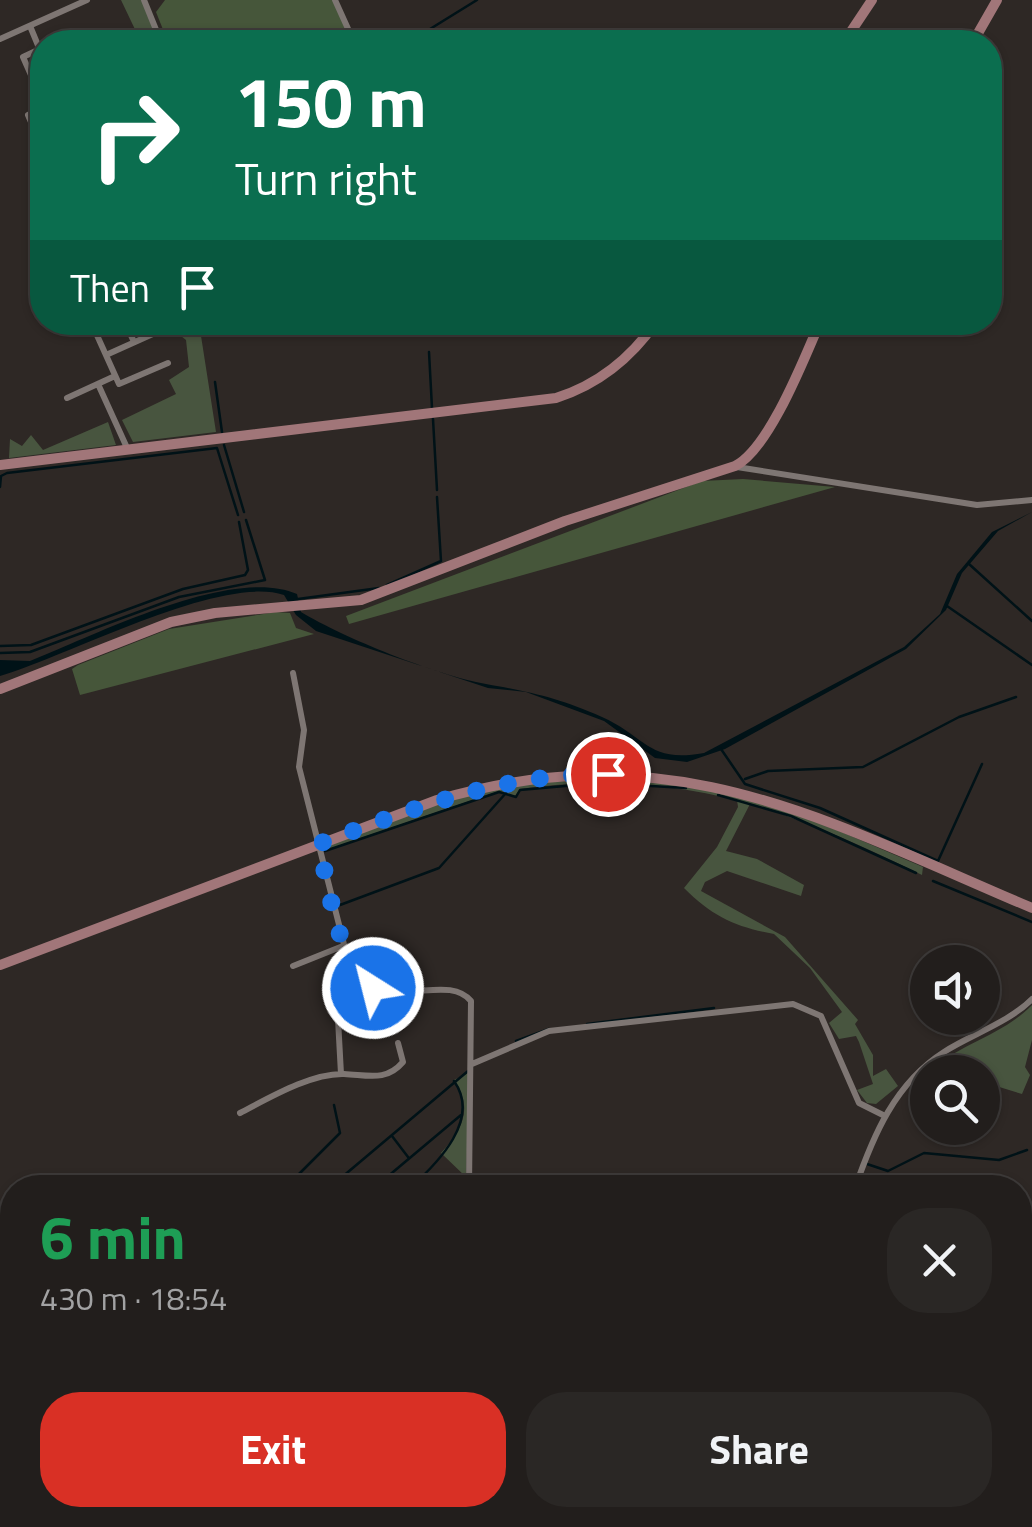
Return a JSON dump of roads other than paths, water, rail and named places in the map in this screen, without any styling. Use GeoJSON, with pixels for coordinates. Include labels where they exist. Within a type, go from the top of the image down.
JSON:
{"type":"FeatureCollection","features":[{"type":"Feature","properties":{"kind":"street"},"geometry":{"type":"LineString","coordinates":[[0,39],[86,0]]}},
{"type":"Feature","properties":{"kind":"street"},"geometry":{"type":"LineString","coordinates":[[155,0],[146,3],[156,30]]}},
{"type":"Feature","properties":{"kind":"street"},"geometry":{"type":"LineString","coordinates":[[335,0],[349,30]]}},
{"type":"Feature","properties":{"kind":"street"},"geometry":{"type":"LineString","coordinates":[[852,30],[872,0]]}},
{"type":"Feature","properties":{"kind":"street"},"geometry":{"type":"LineString","coordinates":[[980,30],[997,0]]}},
{"type":"Feature","properties":{"kind":"street"},"geometry":{"type":"LineString","coordinates":[[30,26],[32,30]]}},
{"type":"Feature","properties":{"kind":"street"},"geometry":{"type":"LineString","coordinates":[[97,335],[119,384],[168,363]]}},
{"type":"Feature","properties":{"kind":"street"},"geometry":{"type":"LineString","coordinates":[[131,335],[134,342]]}},
{"type":"Feature","properties":{"kind":"street"},"geometry":{"type":"LineString","coordinates":[[106,355],[149,335]]}},
{"type":"Feature","properties":{"kind":"street"},"geometry":{"type":"LineString","coordinates":[[0,465],[556,398],[601,378],[646,335]]}},
{"type":"Feature","properties":{"kind":"street"},"geometry":{"type":"LineString","coordinates":[[0,689],[171,622],[215,612],[339,605],[386,593],[565,520],[735,466],[750,456],[792,384],[814,335]]}},
{"type":"Feature","properties":{"kind":"street"},"geometry":{"type":"LineString","coordinates":[[68,398],[116,376]]}},
{"type":"Feature","properties":{"kind":"street"},"geometry":{"type":"LineString","coordinates":[[98,384],[128,450]]}},
{"type":"Feature","properties":{"kind":"street"},"geometry":{"type":"LineString","coordinates":[[735,466],[977,506],[1032,500]]}},
{"type":"Feature","properties":{"kind":"street"},"geometry":{"type":"LineString","coordinates":[[294,673],[304,730],[299,767],[347,957],[363,980],[383,991],[466,995],[473,1010],[469,1175]]}},
{"type":"Feature","properties":{"kind":"street"},"geometry":{"type":"LineString","coordinates":[[0,964],[436,800],[502,782],[563,774],[652,776],[768,798],[1032,908]]}},
{"type":"Feature","properties":{"kind":"street"},"geometry":{"type":"LineString","coordinates":[[293,966],[343,946]]}},
{"type":"Feature","properties":{"kind":"street"},"geometry":{"type":"LineString","coordinates":[[341,1074],[338,1019],[347,957]]}},
{"type":"Feature","properties":{"kind":"street"},"geometry":{"type":"LineString","coordinates":[[860,1175],[883,1115],[940,1054],[1011,1016],[1032,1000]]}},
{"type":"Feature","properties":{"kind":"street"},"geometry":{"type":"LineString","coordinates":[[472,1064],[549,1031],[793,1004],[821,1016],[836,1043],[852,1092],[859,1103],[883,1115]]}},
{"type":"Feature","properties":{"kind":"street"},"geometry":{"type":"LineString","coordinates":[[240,1114],[288,1090],[341,1074],[380,1077],[394,1071],[404,1062],[398,1043]]}},
{"type":"Feature","properties":{"kind":"waterway"},"geometry":{"type":"LineString","coordinates":[[428,30],[477,0]]}},
{"type":"Feature","properties":{"kind":"waterway"},"geometry":{"type":"LineString","coordinates":[[429,352],[432,408]]}},
{"type":"Feature","properties":{"kind":"waterway"},"geometry":{"type":"LineString","coordinates":[[215,382],[222,432]]}},
{"type":"Feature","properties":{"kind":"waterway"},"geometry":{"type":"LineString","coordinates":[[433,419],[437,490]]}},
{"type":"Feature","properties":{"kind":"waterway"},"geometry":{"type":"LineString","coordinates":[[224,445],[244,512]]}},
{"type":"Feature","properties":{"kind":"waterway"},"geometry":{"type":"LineString","coordinates":[[0,487],[1,476],[7,473],[217,448],[238,515]]}},
{"type":"Feature","properties":{"kind":"waterway"},"geometry":{"type":"LineString","coordinates":[[387,585],[441,561],[437,497]]}},
{"type":"Feature","properties":{"kind":"waterway"},"geometry":{"type":"LineString","coordinates":[[0,653],[30,652],[179,597],[265,580],[246,520]]}},
{"type":"Feature","properties":{"kind":"waterway"},"geometry":{"type":"LineString","coordinates":[[0,646],[31,645],[183,589],[245,575],[248,570],[239,522]]}},
{"type":"Feature","properties":{"kind":"waterway"},"geometry":{"type":"LineString","coordinates":[[969,564],[1032,621]]}},
{"type":"Feature","properties":{"kind":"waterway"},"geometry":{"type":"LineString","coordinates":[[298,599],[379,588]]}},
{"type":"Feature","properties":{"kind":"waterway"},"geometry":{"type":"LineString","coordinates":[[947,606],[1032,665]]}},
{"type":"Feature","properties":{"kind":"waterway"},"geometry":{"type":"LineString","coordinates":[[745,779],[768,771],[863,767],[959,717],[1016,697]]}},
{"type":"Feature","properties":{"kind":"waterway"},"geometry":{"type":"LineString","coordinates":[[721,749],[745,784],[820,808],[938,861],[982,764]]}},
{"type":"Feature","properties":{"kind":"waterway"},"geometry":{"type":"LineString","coordinates":[[325,851],[499,792],[516,797],[520,790],[599,783],[686,788]]}},
{"type":"Feature","properties":{"kind":"waterway"},"geometry":{"type":"LineString","coordinates":[[340,905],[439,868],[506,793]]}},
{"type":"Feature","properties":{"kind":"waterway"},"geometry":{"type":"LineString","coordinates":[[718,795],[791,816],[916,873]]}},
{"type":"Feature","properties":{"kind":"waterway"},"geometry":{"type":"LineString","coordinates":[[933,881],[1032,922]]}},
{"type":"Feature","properties":{"kind":"waterway"},"geometry":{"type":"LineString","coordinates":[[587,1024],[714,1008]]}},
{"type":"Feature","properties":{"kind":"waterway"},"geometry":{"type":"LineString","coordinates":[[516,1041],[549,1029]]}},
{"type":"Feature","properties":{"kind":"waterway"},"geometry":{"type":"LineString","coordinates":[[344,1175],[468,1071]]}},
{"type":"Feature","properties":{"kind":"waterway"},"geometry":{"type":"LineString","coordinates":[[424,1175],[444,1153],[460,1125],[461,1095],[454,1081]]}},
{"type":"Feature","properties":{"kind":"waterway"},"geometry":{"type":"LineString","coordinates":[[298,1175],[340,1133],[334,1105]]}},
{"type":"Feature","properties":{"kind":"waterway"},"geometry":{"type":"LineString","coordinates":[[389,1175],[461,1115]]}},
{"type":"Feature","properties":{"kind":"waterway"},"geometry":{"type":"LineString","coordinates":[[392,1136],[408,1157]]}},
{"type":"Feature","properties":{"kind":"waterway"},"geometry":{"type":"LineString","coordinates":[[867,1164],[888,1171],[924,1153],[999,1160],[1027,1150]]}}]}
